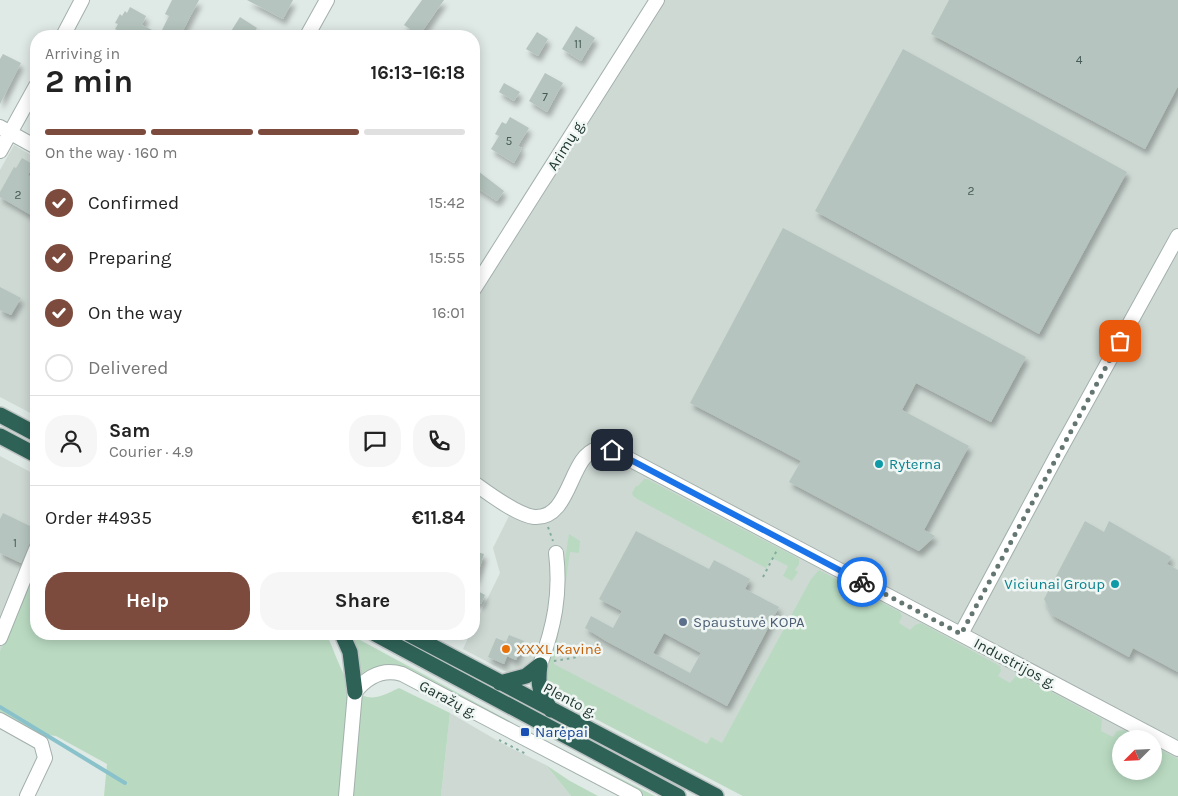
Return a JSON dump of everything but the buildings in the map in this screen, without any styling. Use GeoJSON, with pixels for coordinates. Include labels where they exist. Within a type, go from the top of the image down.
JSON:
{"type":"FeatureCollection","features":[{"type":"Feature","properties":{"kind":"highway"},"geometry":{"type":"LineString","coordinates":[[0,415],[30,431]]}},
{"type":"Feature","properties":{"kind":"highway"},"geometry":{"type":"LineString","coordinates":[[0,436],[30,452]]}},
{"type":"Feature","properties":{"kind":"highway"},"geometry":{"type":"LineString","coordinates":[[345,640],[350,652],[355,692]]}},
{"type":"Feature","properties":{"kind":"highway"},"geometry":{"type":"LineString","coordinates":[[386,640],[678,796]]}},
{"type":"Feature","properties":{"kind":"highway","name":"Plento g."},"geometry":{"type":"LineString","coordinates":[[420,640],[716,796]]}},
{"type":"Feature","properties":{"kind":"highway"},"geometry":{"type":"LineString","coordinates":[[500,683],[526,676],[540,665]]}},
{"type":"Feature","properties":{"kind":"highway"},"geometry":{"type":"LineString","coordinates":[[540,665],[538,682],[542,695],[551,710]]}},
{"type":"Feature","properties":{"kind":"street"},"geometry":{"type":"LineString","coordinates":[[66,30],[82,0]]}},
{"type":"Feature","properties":{"kind":"street"},"geometry":{"type":"LineString","coordinates":[[310,30],[326,0]]}},
{"type":"Feature","properties":{"kind":"street","name":"Arimų g."},"geometry":{"type":"LineString","coordinates":[[480,280],[657,0]]}},
{"type":"Feature","properties":{"kind":"street"},"geometry":{"type":"LineString","coordinates":[[0,151],[6,130],[30,95]]}},
{"type":"Feature","properties":{"kind":"street"},"geometry":{"type":"LineString","coordinates":[[6,130],[30,144]]}},
{"type":"Feature","properties":{"kind":"street"},"geometry":{"type":"LineString","coordinates":[[961,634],[1178,236]]}},
{"type":"Feature","properties":{"kind":"street","name":"Industrijos g."},"geometry":{"type":"LineString","coordinates":[[539,516],[554,510],[588,455],[598,449],[612,450],[1178,749]]}},
{"type":"Feature","properties":{"kind":"street"},"geometry":{"type":"LineString","coordinates":[[480,487],[504,503],[539,516]]}},
{"type":"Feature","properties":{"kind":"street"},"geometry":{"type":"LineString","coordinates":[[540,665],[548,643],[558,598],[559,576],[556,553]]}},
{"type":"Feature","properties":{"kind":"street"},"geometry":{"type":"LineString","coordinates":[[0,638],[30,564]]}},
{"type":"Feature","properties":{"kind":"street","name":"Garažų g."},"geometry":{"type":"LineString","coordinates":[[355,692],[363,682],[376,675],[388,672],[402,674],[635,796]]}},
{"type":"Feature","properties":{"kind":"street"},"geometry":{"type":"LineString","coordinates":[[346,796],[355,692]]}},
{"type":"Feature","properties":{"kind":"street"},"geometry":{"type":"LineString","coordinates":[[0,720],[40,743],[45,758],[27,796]]}},
{"type":"Feature","properties":{"kind":"path"},"geometry":{"type":"LineString","coordinates":[[539,516],[556,553]]}},
{"type":"Feature","properties":{"kind":"path"},"geometry":{"type":"LineString","coordinates":[[763,577],[782,540]]}},
{"type":"Feature","properties":{"kind":"path"},"geometry":{"type":"LineString","coordinates":[[540,665],[578,657]]}},
{"type":"Feature","properties":{"kind":"shaded area"},"geometry":{"type":"Polygon","coordinates":[[[662,0],[1178,0],[1178,796],[743,796],[463,649],[467,640],[480,640],[480,614],[500,573],[493,548],[516,502],[480,478],[480,291],[662,0]]]}},
{"type":"Feature","properties":{"kind":"shaded area"},"geometry":{"type":"Polygon","coordinates":[[[14,145],[30,154],[30,413],[0,397],[0,170],[14,145]]]}},
{"type":"Feature","properties":{"kind":"shaded area"},"geometry":{"type":"Polygon","coordinates":[[[0,456],[30,472],[30,573],[0,651],[0,456]]]}},
{"type":"Feature","properties":{"kind":"shaded area"},"geometry":{"type":"Polygon","coordinates":[[[450,713],[505,745],[546,765],[571,796],[441,796],[450,713]]]}},
{"type":"Feature","properties":{"kind":"green space"},"geometry":{"type":"Polygon","coordinates":[[[644,479],[799,559],[799,564],[795,570],[798,572],[792,581],[783,576],[788,566],[772,558],[766,568],[637,499],[632,493],[636,486],[644,479]]]}},
{"type":"Feature","properties":{"kind":"green space"},"geometry":{"type":"Polygon","coordinates":[[[569,534],[580,541],[579,553],[570,552],[554,664],[707,744],[711,737],[722,743],[811,579],[819,570],[900,612],[902,616],[899,623],[910,630],[915,625],[921,623],[1000,666],[1001,671],[998,676],[1010,683],[1015,677],[1020,675],[1102,719],[1101,731],[1112,736],[1112,780],[1162,780],[1162,750],[1178,759],[1178,796],[743,796],[550,695],[546,681],[569,534]]]}},
{"type":"Feature","properties":{"kind":"green space"},"geometry":{"type":"Polygon","coordinates":[[[30,573],[30,640],[329,640],[346,678],[359,693],[367,697],[376,697],[399,688],[450,713],[441,796],[104,796],[107,764],[56,736],[36,733],[0,712],[0,651],[30,573]]]}},
{"type":"Feature","properties":{"kind":"green space"},"geometry":{"type":"Polygon","coordinates":[[[351,640],[360,640],[513,723],[512,726],[399,666],[378,666],[360,675],[351,640]]]}},
{"type":"Feature","properties":{"kind":"green space"},"geometry":{"type":"Polygon","coordinates":[[[536,736],[655,796],[644,796],[534,739],[536,736]]]}},
{"type":"Feature","properties":{"kind":"green space"},"geometry":{"type":"Polygon","coordinates":[[[546,765],[570,781],[598,796],[571,796],[546,765]]]}},
{"type":"Feature","properties":{"kind":"waterway"},"geometry":{"type":"LineString","coordinates":[[0,707],[125,783]]}},
{"type":"Feature","properties":{"kind":"way so far"},"geometry":{"type":"LineString","coordinates":[[862,582],[961,634],[1120,341]]}},
{"type":"Feature","properties":{"kind":"place","name":"Ryterna"},"geometry":{"type":"Point","coordinates":[879,464]}},
{"type":"Feature","properties":{"kind":"place","name":"Viciunai Group"},"geometry":{"type":"Point","coordinates":[1115,584]}},
{"type":"Feature","properties":{"kind":"place","name":"Spaustuvė KOPA"},"geometry":{"type":"Point","coordinates":[683,622]}},
{"type":"Feature","properties":{"kind":"place","name":"XXXL Kavinė"},"geometry":{"type":"Point","coordinates":[506,649]}},
{"type":"Feature","properties":{"kind":"place","name":"Narėpai"},"geometry":{"type":"Point","coordinates":[525,732]}},
{"type":"Feature","properties":{"kind":"route"},"geometry":{"type":"LineString","coordinates":[[612,450],[862,582]]}}]}
